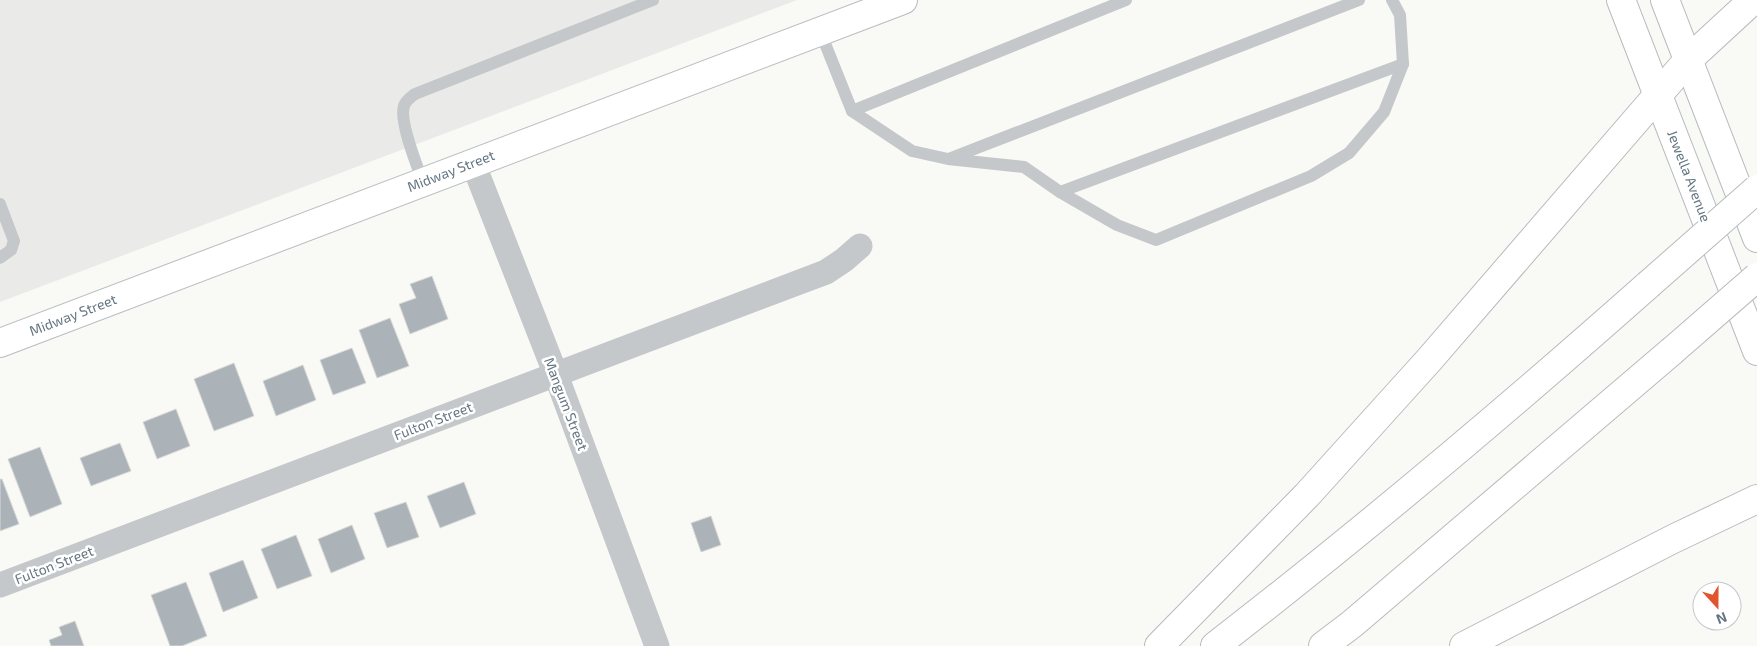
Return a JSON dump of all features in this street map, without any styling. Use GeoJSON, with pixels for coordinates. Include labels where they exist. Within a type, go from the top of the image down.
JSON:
{"type":"FeatureCollection","features":[{"type":"Feature","properties":{"kind":"main road","name":"Midway Street"},"geometry":{"type":"LineString","coordinates":[[0,343],[903,0]]}},
{"type":"Feature","properties":{"kind":"main road","name":"Jewella Avenue"},"geometry":{"type":"LineString","coordinates":[[1621,0],[1757,351]]}},
{"type":"Feature","properties":{"kind":"main road"},"geometry":{"type":"LineString","coordinates":[[1666,0],[1757,238]]}},
{"type":"Feature","properties":{"kind":"main road"},"geometry":{"type":"LineString","coordinates":[[1159,646],[1333,467],[1429,360],[1689,59],[1753,0]]}},
{"type":"Feature","properties":{"kind":"main road"},"geometry":{"type":"LineString","coordinates":[[1215,646],[1314,569],[1543,378],[1757,189]]}},
{"type":"Feature","properties":{"kind":"main road"},"geometry":{"type":"LineString","coordinates":[[1323,646],[1672,351],[1757,276]]}},
{"type":"Feature","properties":{"kind":"main road"},"geometry":{"type":"LineString","coordinates":[[1464,646],[1673,539],[1757,499]]}},
{"type":"Feature","properties":{"kind":"street","name":"Mangum Street"},"geometry":{"type":"LineString","coordinates":[[473,163],[556,375],[657,646]]}},
{"type":"Feature","properties":{"kind":"street","name":"Fulton Street"},"geometry":{"type":"LineString","coordinates":[[0,585],[826,272],[860,246]]}},
{"type":"Feature","properties":{"kind":"lane"},"geometry":{"type":"LineString","coordinates":[[423,182],[407,135],[403,114],[404,106],[408,99],[415,94],[653,0]]}},
{"type":"Feature","properties":{"kind":"lane"},"geometry":{"type":"LineString","coordinates":[[852,111],[1126,0]]}},
{"type":"Feature","properties":{"kind":"lane"},"geometry":{"type":"LineString","coordinates":[[948,159],[1359,0]]}},
{"type":"Feature","properties":{"kind":"lane"},"geometry":{"type":"LineString","coordinates":[[820,31],[852,111],[912,151],[948,159],[1024,167],[1060,192],[1117,225],[1156,240],[1311,176],[1349,153],[1384,112],[1403,64],[1400,15],[1392,0]]}},
{"type":"Feature","properties":{"kind":"lane"},"geometry":{"type":"LineString","coordinates":[[1060,192],[1403,64]]}},
{"type":"Feature","properties":{"kind":"lane"},"geometry":{"type":"LineString","coordinates":[[0,204],[14,241],[11,250],[0,258]]}},
{"type":"Feature","properties":{"kind":"shaded area"},"geometry":{"type":"Polygon","coordinates":[[[0,0],[797,0],[0,302],[0,0]]]}},
{"type":"Feature","properties":{"kind":"building"},"geometry":{"type":"Polygon","coordinates":[[[432,276],[448,319],[410,334],[399,304],[416,298],[410,284],[432,276]]]}},
{"type":"Feature","properties":{"kind":"building"},"geometry":{"type":"Polygon","coordinates":[[[390,318],[409,366],[377,378],[359,330],[390,318]]]}},
{"type":"Feature","properties":{"kind":"building"},"geometry":{"type":"Polygon","coordinates":[[[352,348],[366,383],[333,395],[320,360],[352,348]]]}},
{"type":"Feature","properties":{"kind":"building"},"geometry":{"type":"Polygon","coordinates":[[[234,363],[254,416],[214,431],[194,379],[234,363]]]}},
{"type":"Feature","properties":{"kind":"building"},"geometry":{"type":"Polygon","coordinates":[[[303,365],[316,400],[276,416],[263,381],[303,365]]]}},
{"type":"Feature","properties":{"kind":"building"},"geometry":{"type":"Polygon","coordinates":[[[176,409],[190,446],[157,459],[143,422],[176,409]]]}},
{"type":"Feature","properties":{"kind":"building"},"geometry":{"type":"Polygon","coordinates":[[[120,443],[131,471],[91,486],[80,458],[120,443]]]}},
{"type":"Feature","properties":{"kind":"building"},"geometry":{"type":"Polygon","coordinates":[[[40,447],[62,504],[30,517],[8,459],[40,447]]]}},
{"type":"Feature","properties":{"kind":"building"},"geometry":{"type":"Polygon","coordinates":[[[0,479],[2,479],[19,524],[0,531],[0,479]]]}},
{"type":"Feature","properties":{"kind":"building"},"geometry":{"type":"Polygon","coordinates":[[[464,482],[476,514],[440,528],[427,496],[464,482]]]}},
{"type":"Feature","properties":{"kind":"building"},"geometry":{"type":"Polygon","coordinates":[[[406,502],[419,537],[387,548],[374,513],[406,502]]]}},
{"type":"Feature","properties":{"kind":"building"},"geometry":{"type":"Polygon","coordinates":[[[711,516],[721,545],[701,552],[691,523],[711,516]]]}},
{"type":"Feature","properties":{"kind":"building"},"geometry":{"type":"Polygon","coordinates":[[[352,525],[365,559],[331,573],[318,539],[352,525]]]}},
{"type":"Feature","properties":{"kind":"building"},"geometry":{"type":"Polygon","coordinates":[[[296,535],[312,576],[277,589],[261,549],[296,535]]]}},
{"type":"Feature","properties":{"kind":"building"},"geometry":{"type":"Polygon","coordinates":[[[243,560],[258,598],[223,612],[209,573],[243,560]]]}},
{"type":"Feature","properties":{"kind":"building"},"geometry":{"type":"Polygon","coordinates":[[[186,582],[207,636],[182,646],[170,646],[151,595],[186,582]]]}},
{"type":"Feature","properties":{"kind":"building"},"geometry":{"type":"Polygon","coordinates":[[[75,621],[84,646],[51,646],[49,640],[62,635],[59,627],[75,621]]]}}]}
